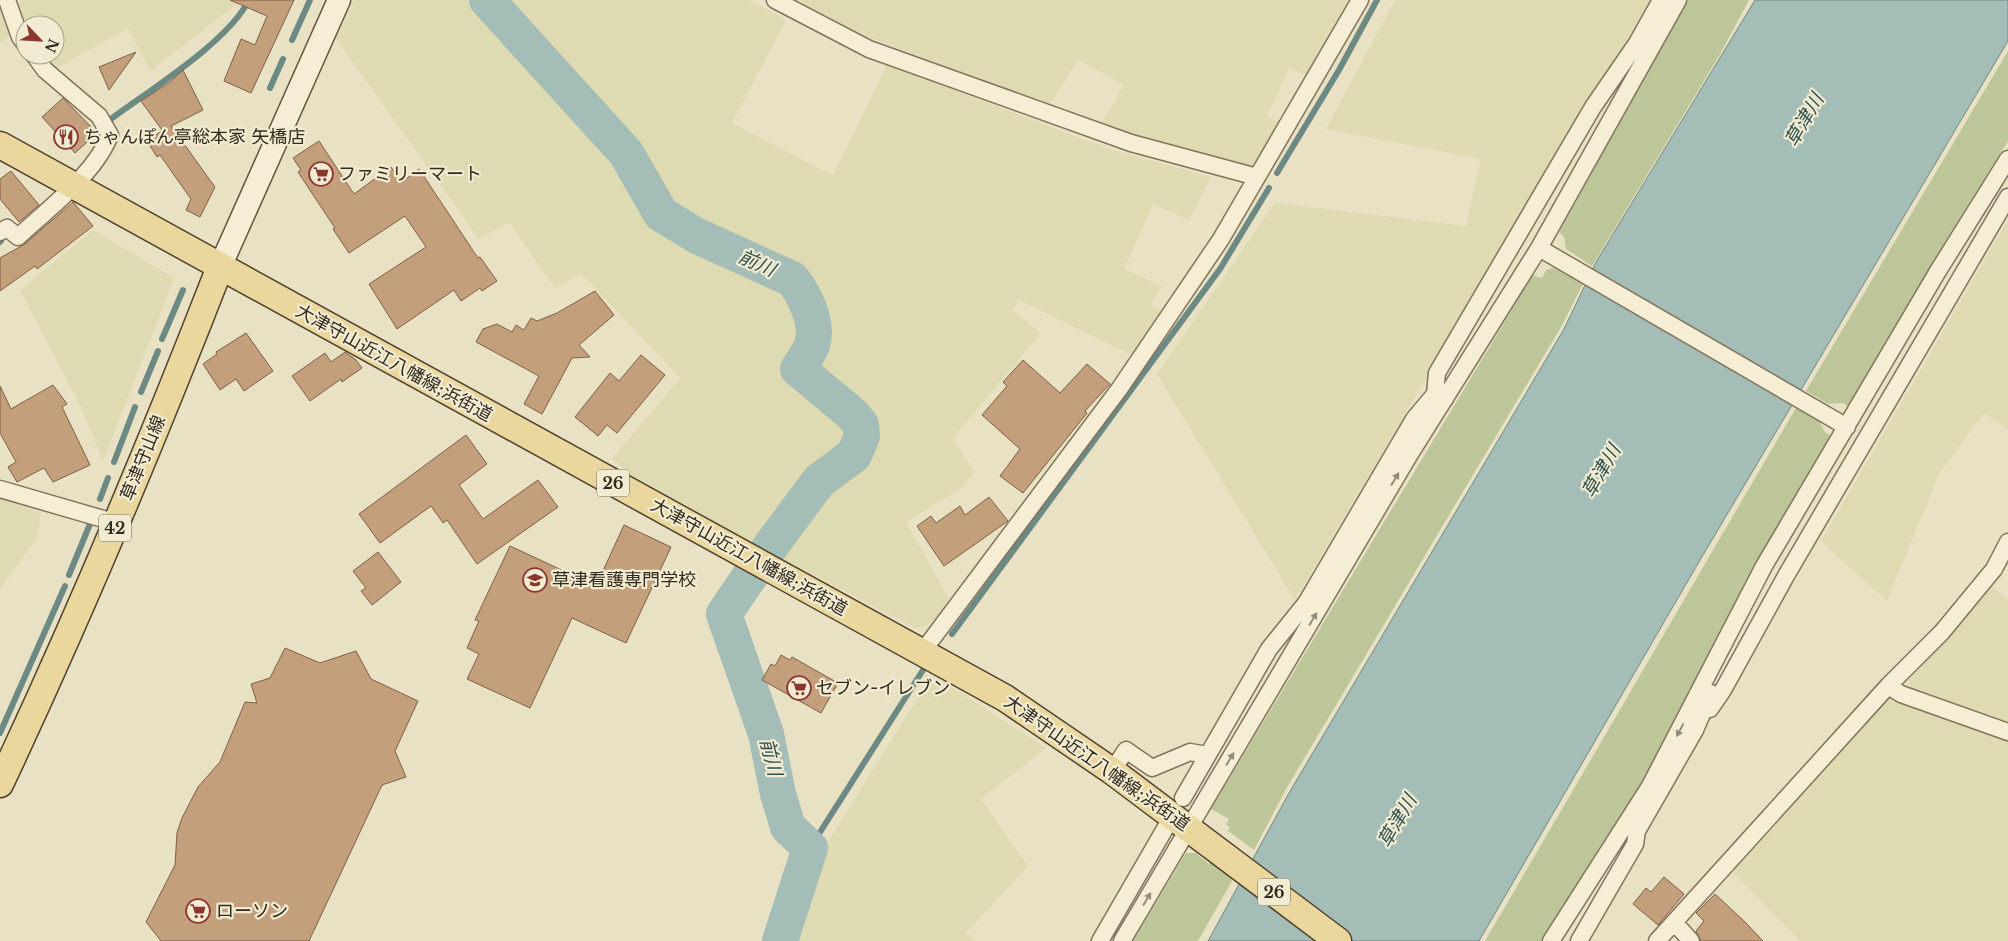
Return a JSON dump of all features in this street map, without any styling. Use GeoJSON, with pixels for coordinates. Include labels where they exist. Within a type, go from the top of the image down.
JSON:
{"type":"FeatureCollection","features":[{"type":"Feature","properties":{"kind":"main road","name":"大津守山近江八幡線;浜街道"},"geometry":{"type":"LineString","coordinates":[[0,146],[923,651],[1005,698],[1112,771],[1178,827],[1211,844],[1338,941]]}},
{"type":"Feature","properties":{"kind":"main road","name":"草津守山線"},"geometry":{"type":"LineString","coordinates":[[0,784],[49,680],[117,523],[220,267]]}},
{"type":"Feature","properties":{"kind":"street"},"geometry":{"type":"LineString","coordinates":[[8,0],[15,22]]}},
{"type":"Feature","properties":{"kind":"street"},"geometry":{"type":"LineString","coordinates":[[220,267],[339,0]]}},
{"type":"Feature","properties":{"kind":"street"},"geometry":{"type":"LineString","coordinates":[[775,0],[869,49],[1131,143],[1257,177]]}},
{"type":"Feature","properties":{"kind":"street"},"geometry":{"type":"LineString","coordinates":[[923,651],[1120,388],[1221,239],[1360,0]]}},
{"type":"Feature","properties":{"kind":"street"},"geometry":{"type":"LineString","coordinates":[[1440,397],[1437,373],[1594,107],[1636,43],[1661,0]]}},
{"type":"Feature","properties":{"kind":"street"},"geometry":{"type":"LineString","coordinates":[[1100,941],[1178,827],[1440,397],[1539,248],[1678,0]]}},
{"type":"Feature","properties":{"kind":"street"},"geometry":{"type":"LineString","coordinates":[[0,232],[7,228],[18,237],[72,186],[105,148],[110,135],[99,116],[44,70],[41,65]]}},
{"type":"Feature","properties":{"kind":"street"},"geometry":{"type":"LineString","coordinates":[[1551,941],[1635,826],[1650,786],[1691,711],[1764,566],[1938,271],[2008,159]]}},
{"type":"Feature","properties":{"kind":"street"},"geometry":{"type":"LineString","coordinates":[[1695,730],[1713,688],[1777,564],[1913,329],[2008,175]]}},
{"type":"Feature","properties":{"kind":"street"},"geometry":{"type":"LineString","coordinates":[[1563,941],[1695,730],[1724,690],[1786,574],[2008,197]]}},
{"type":"Feature","properties":{"kind":"street"},"geometry":{"type":"LineString","coordinates":[[1539,248],[1847,427]]}},
{"type":"Feature","properties":{"kind":"street"},"geometry":{"type":"LineString","coordinates":[[1183,798],[1269,649],[1306,603],[1414,418],[1440,397]]}},
{"type":"Feature","properties":{"kind":"street"},"geometry":{"type":"LineString","coordinates":[[0,489],[117,523]]}},
{"type":"Feature","properties":{"kind":"street"},"geometry":{"type":"LineString","coordinates":[[1657,941],[1888,686],[1942,632],[1994,569],[2008,542]]}},
{"type":"Feature","properties":{"kind":"street"},"geometry":{"type":"LineString","coordinates":[[1888,686],[1901,694],[2008,732]]}},
{"type":"Feature","properties":{"kind":"street"},"geometry":{"type":"LineString","coordinates":[[1112,771],[1126,750],[1152,768],[1190,752],[1207,755]]}},
{"type":"Feature","properties":{"kind":"street"},"geometry":{"type":"LineString","coordinates":[[1579,941],[1636,844],[1635,826]]}},
{"type":"Feature","properties":{"kind":"street"},"geometry":{"type":"LineString","coordinates":[[1122,941],[1178,827]]}},
{"type":"Feature","properties":{"kind":"street"},"geometry":{"type":"LineString","coordinates":[[1674,922],[1691,941]]}},
{"type":"Feature","properties":{"kind":"shaded area"},"geometry":{"type":"Polygon","coordinates":[[[0,0],[11,34],[0,43],[0,0]]]}},
{"type":"Feature","properties":{"kind":"shaded area"},"geometry":{"type":"Polygon","coordinates":[[[22,0],[239,0],[237,4],[150,71],[128,28],[65,64],[65,15],[18,15],[15,6],[22,0]]]}},
{"type":"Feature","properties":{"kind":"shaded area"},"geometry":{"type":"Polygon","coordinates":[[[354,0],[480,0],[499,19],[512,0],[749,0],[786,20],[732,123],[833,176],[887,65],[1109,149],[1211,177],[1189,220],[1153,204],[1124,269],[1162,286],[1151,304],[1162,311],[1132,355],[1019,300],[1012,310],[1041,333],[953,438],[974,471],[963,487],[906,522],[949,599],[935,619],[925,626],[915,628],[647,488],[612,459],[680,378],[581,273],[555,288],[509,222],[479,239],[336,39],[354,0]]]}},
{"type":"Feature","properties":{"kind":"shaded area"},"geometry":{"type":"Polygon","coordinates":[[[796,0],[1352,0],[1310,76],[1289,68],[1267,117],[1282,123],[1261,161],[1252,166],[1179,148],[1101,124],[1124,85],[1078,59],[1050,105],[866,36],[796,0]]]}},
{"type":"Feature","properties":{"kind":"shaded area"},"geometry":{"type":"Polygon","coordinates":[[[1395,0],[1650,0],[1295,600],[1157,374],[1275,203],[1466,226],[1481,159],[1326,129],[1395,0]]]}},
{"type":"Feature","properties":{"kind":"shaded area"},"geometry":{"type":"Polygon","coordinates":[[[47,65],[63,65],[52,71],[47,65]]]}},
{"type":"Feature","properties":{"kind":"shaded area"},"geometry":{"type":"Polygon","coordinates":[[[2008,220],[2008,429],[1984,413],[1939,474],[1887,601],[1821,541],[2008,220]]]}},
{"type":"Feature","properties":{"kind":"shaded area"},"geometry":{"type":"Polygon","coordinates":[[[93,230],[174,278],[103,461],[81,407],[20,290],[93,230]]]}},
{"type":"Feature","properties":{"kind":"shaded area"},"geometry":{"type":"Polygon","coordinates":[[[0,499],[41,512],[37,538],[0,589],[0,499]]]}},
{"type":"Feature","properties":{"kind":"shaded area"},"geometry":{"type":"Polygon","coordinates":[[[1992,587],[2008,599],[2008,725],[1910,689],[1909,680],[1992,587]]]}},
{"type":"Feature","properties":{"kind":"shaded area"},"geometry":{"type":"Polygon","coordinates":[[[936,677],[1046,748],[981,799],[1028,866],[965,934],[976,941],[786,941],[817,859],[923,690],[936,677]]]}},
{"type":"Feature","properties":{"kind":"shaded area"},"geometry":{"type":"Polygon","coordinates":[[[1893,699],[2008,740],[2008,941],[1800,941],[1734,873],[1734,863],[1881,701],[1893,699]]]}},
{"type":"Feature","properties":{"kind":"green space"},"geometry":{"type":"Polygon","coordinates":[[[1688,0],[1749,0],[1719,56],[1592,266],[1566,249],[1564,237],[1559,232],[1688,0]]]}},
{"type":"Feature","properties":{"kind":"green space"},"geometry":{"type":"Polygon","coordinates":[[[2008,51],[2008,141],[1943,245],[1849,407],[1843,403],[1828,404],[1806,391],[2008,51]]]}},
{"type":"Feature","properties":{"kind":"green space"},"geometry":{"type":"Polygon","coordinates":[[[1554,268],[1583,284],[1561,327],[1286,789],[1254,850],[1228,831],[1230,827],[1226,825],[1229,819],[1211,809],[1533,275],[1542,278],[1546,270],[1554,268]]]}},
{"type":"Feature","properties":{"kind":"green space"},"geometry":{"type":"Polygon","coordinates":[[[1796,408],[1819,421],[1825,432],[1832,437],[1659,754],[1543,941],[1485,941],[1796,408]]]}},
{"type":"Feature","properties":{"kind":"green space"},"geometry":{"type":"Polygon","coordinates":[[[1186,853],[1196,853],[1209,864],[1210,861],[1233,879],[1198,941],[1133,941],[1186,853]]]}},
{"type":"Feature","properties":{"kind":"water","name":"草津川"},"geometry":{"type":"Polygon","coordinates":[[[1755,0],[2008,0],[2008,41],[1700,560],[1479,941],[1208,941],[1289,793],[1564,329],[1596,262],[1755,0]]]}},
{"type":"Feature","properties":{"kind":"building"},"geometry":{"type":"Polygon","coordinates":[[[230,0],[294,0],[251,93],[224,81],[241,39],[255,45],[267,16],[230,0]]]}},
{"type":"Feature","properties":{"kind":"building"},"geometry":{"type":"Polygon","coordinates":[[[136,52],[109,90],[99,67],[136,52]]]}},
{"type":"Feature","properties":{"kind":"building"},"geometry":{"type":"Polygon","coordinates":[[[183,70],[203,110],[171,126],[215,187],[200,217],[186,210],[191,199],[160,155],[157,157],[147,141],[166,128],[162,130],[141,101],[170,82],[183,70]]]}},
{"type":"Feature","properties":{"kind":"building"},"geometry":{"type":"Polygon","coordinates":[[[63,98],[97,133],[75,153],[42,117],[63,98]]]}},
{"type":"Feature","properties":{"kind":"building"},"geometry":{"type":"Polygon","coordinates":[[[319,141],[354,194],[391,167],[402,182],[419,169],[478,258],[480,257],[497,281],[482,291],[480,288],[461,301],[454,290],[397,329],[369,284],[426,247],[405,216],[349,253],[298,172],[301,170],[293,158],[319,141]]]}},
{"type":"Feature","properties":{"kind":"building"},"geometry":{"type":"Polygon","coordinates":[[[11,171],[39,205],[19,222],[0,199],[0,179],[11,171]]]}},
{"type":"Feature","properties":{"kind":"building"},"geometry":{"type":"Polygon","coordinates":[[[73,202],[93,226],[37,269],[35,266],[0,291],[0,258],[25,244],[73,202]]]}},
{"type":"Feature","properties":{"kind":"building"},"geometry":{"type":"Polygon","coordinates":[[[595,291],[614,315],[579,345],[590,357],[572,358],[542,414],[524,404],[539,376],[476,342],[483,329],[497,324],[512,332],[516,325],[524,330],[531,318],[537,321],[557,313],[595,291]]]}},
{"type":"Feature","properties":{"kind":"building"},"geometry":{"type":"Polygon","coordinates":[[[246,333],[273,371],[244,391],[236,379],[220,390],[203,364],[217,354],[216,352],[246,333]]]}},
{"type":"Feature","properties":{"kind":"building"},"geometry":{"type":"Polygon","coordinates":[[[345,352],[356,360],[362,368],[342,382],[341,379],[310,401],[292,376],[325,353],[331,362],[345,352]]]}},
{"type":"Feature","properties":{"kind":"building"},"geometry":{"type":"Polygon","coordinates":[[[641,355],[665,375],[617,433],[607,425],[598,436],[575,417],[610,373],[619,381],[641,355]]]}},
{"type":"Feature","properties":{"kind":"building"},"geometry":{"type":"Polygon","coordinates":[[[1023,360],[1060,393],[1087,364],[1110,384],[1085,411],[1087,413],[1023,493],[1000,476],[1020,449],[982,415],[1007,386],[1003,382],[1023,360]]]}},
{"type":"Feature","properties":{"kind":"building"},"geometry":{"type":"Polygon","coordinates":[[[53,385],[67,404],[62,407],[90,465],[53,482],[44,468],[17,482],[8,467],[16,462],[0,433],[0,386],[11,409],[53,385]]]}},
{"type":"Feature","properties":{"kind":"building"},"geometry":{"type":"Polygon","coordinates":[[[466,435],[487,464],[459,485],[483,519],[538,480],[558,507],[477,564],[447,520],[443,523],[431,506],[380,543],[359,514],[466,435]]]}},
{"type":"Feature","properties":{"kind":"building"},"geometry":{"type":"Polygon","coordinates":[[[989,497],[1008,521],[944,566],[917,526],[931,516],[936,523],[960,506],[965,515],[989,497]]]}},
{"type":"Feature","properties":{"kind":"building"},"geometry":{"type":"Polygon","coordinates":[[[624,525],[671,547],[626,643],[572,618],[530,708],[467,679],[479,654],[467,648],[479,621],[475,620],[510,546],[596,586],[624,525]]]}},
{"type":"Feature","properties":{"kind":"building"},"geometry":{"type":"Polygon","coordinates":[[[378,552],[401,582],[372,605],[361,591],[366,588],[353,571],[378,552]]]}},
{"type":"Feature","properties":{"kind":"building"},"geometry":{"type":"Polygon","coordinates":[[[285,648],[320,663],[356,651],[371,679],[418,701],[395,751],[406,777],[382,785],[309,941],[161,941],[146,922],[175,865],[177,833],[182,818],[198,787],[220,762],[245,702],[257,703],[251,684],[270,678],[285,648]]]}},
{"type":"Feature","properties":{"kind":"building"},"geometry":{"type":"Polygon","coordinates":[[[781,655],[790,660],[792,657],[838,683],[821,713],[762,680],[771,664],[775,666],[781,655]]]}},
{"type":"Feature","properties":{"kind":"building"},"geometry":{"type":"Polygon","coordinates":[[[1664,877],[1684,894],[1658,925],[1633,904],[1646,888],[1651,892],[1664,877]]]}},
{"type":"Feature","properties":{"kind":"building"},"geometry":{"type":"Polygon","coordinates":[[[1715,894],[1763,941],[1701,941],[1696,931],[1704,921],[1696,913],[1715,894]]]}},
{"type":"Feature","properties":{"kind":"waterway"},"geometry":{"type":"LineString","coordinates":[[111,119],[166,80],[206,48],[239,16],[249,0]]}},
{"type":"Feature","properties":{"kind":"waterway"},"geometry":{"type":"LineString","coordinates":[[292,40],[310,0]]}},
{"type":"Feature","properties":{"kind":"waterway","name":"前川"},"geometry":{"type":"LineString","coordinates":[[487,0],[626,153],[661,214],[697,236],[792,279],[802,293],[810,310],[814,337],[811,348],[798,369],[852,414],[861,425],[862,436],[854,455],[819,481],[767,551]]}},
{"type":"Feature","properties":{"kind":"waterway"},"geometry":{"type":"LineString","coordinates":[[1277,173],[1339,70],[1377,0]]}},
{"type":"Feature","properties":{"kind":"waterway"},"geometry":{"type":"LineString","coordinates":[[270,88],[283,59]]}},
{"type":"Feature","properties":{"kind":"waterway"},"geometry":{"type":"LineString","coordinates":[[952,634],[1220,269],[1269,188]]}},
{"type":"Feature","properties":{"kind":"waterway"},"geometry":{"type":"LineString","coordinates":[[162,339],[183,290]]}},
{"type":"Feature","properties":{"kind":"waterway"},"geometry":{"type":"LineString","coordinates":[[141,392],[158,351]]}},
{"type":"Feature","properties":{"kind":"waterway"},"geometry":{"type":"LineString","coordinates":[[114,462],[135,407]]}},
{"type":"Feature","properties":{"kind":"waterway"},"geometry":{"type":"LineString","coordinates":[[100,499],[108,478]]}},
{"type":"Feature","properties":{"kind":"waterway"},"geometry":{"type":"LineString","coordinates":[[69,575],[90,524]]}},
{"type":"Feature","properties":{"kind":"waterway","name":"前川"},"geometry":{"type":"LineString","coordinates":[[752,573],[724,614],[766,734],[778,794],[788,827],[810,848],[780,941]]}},
{"type":"Feature","properties":{"kind":"waterway"},"geometry":{"type":"LineString","coordinates":[[0,733],[65,586]]}},
{"type":"Feature","properties":{"kind":"waterway"},"geometry":{"type":"LineString","coordinates":[[810,848],[923,670]]}},
{"type":"Feature","properties":{"kind":"place","name":"ちゃんぽん亭総本家 矢橋店"},"geometry":{"type":"Point","coordinates":[66,137]}},
{"type":"Feature","properties":{"kind":"place","name":"ファミリーマート"},"geometry":{"type":"Point","coordinates":[321,174]}},
{"type":"Feature","properties":{"kind":"place","name":"草津看護専門学校"},"geometry":{"type":"Point","coordinates":[535,580]}},
{"type":"Feature","properties":{"kind":"place","name":"セブン-イレブン"},"geometry":{"type":"Point","coordinates":[799,688]}},
{"type":"Feature","properties":{"kind":"place","name":"ローソン"},"geometry":{"type":"Point","coordinates":[198,911]}}]}
